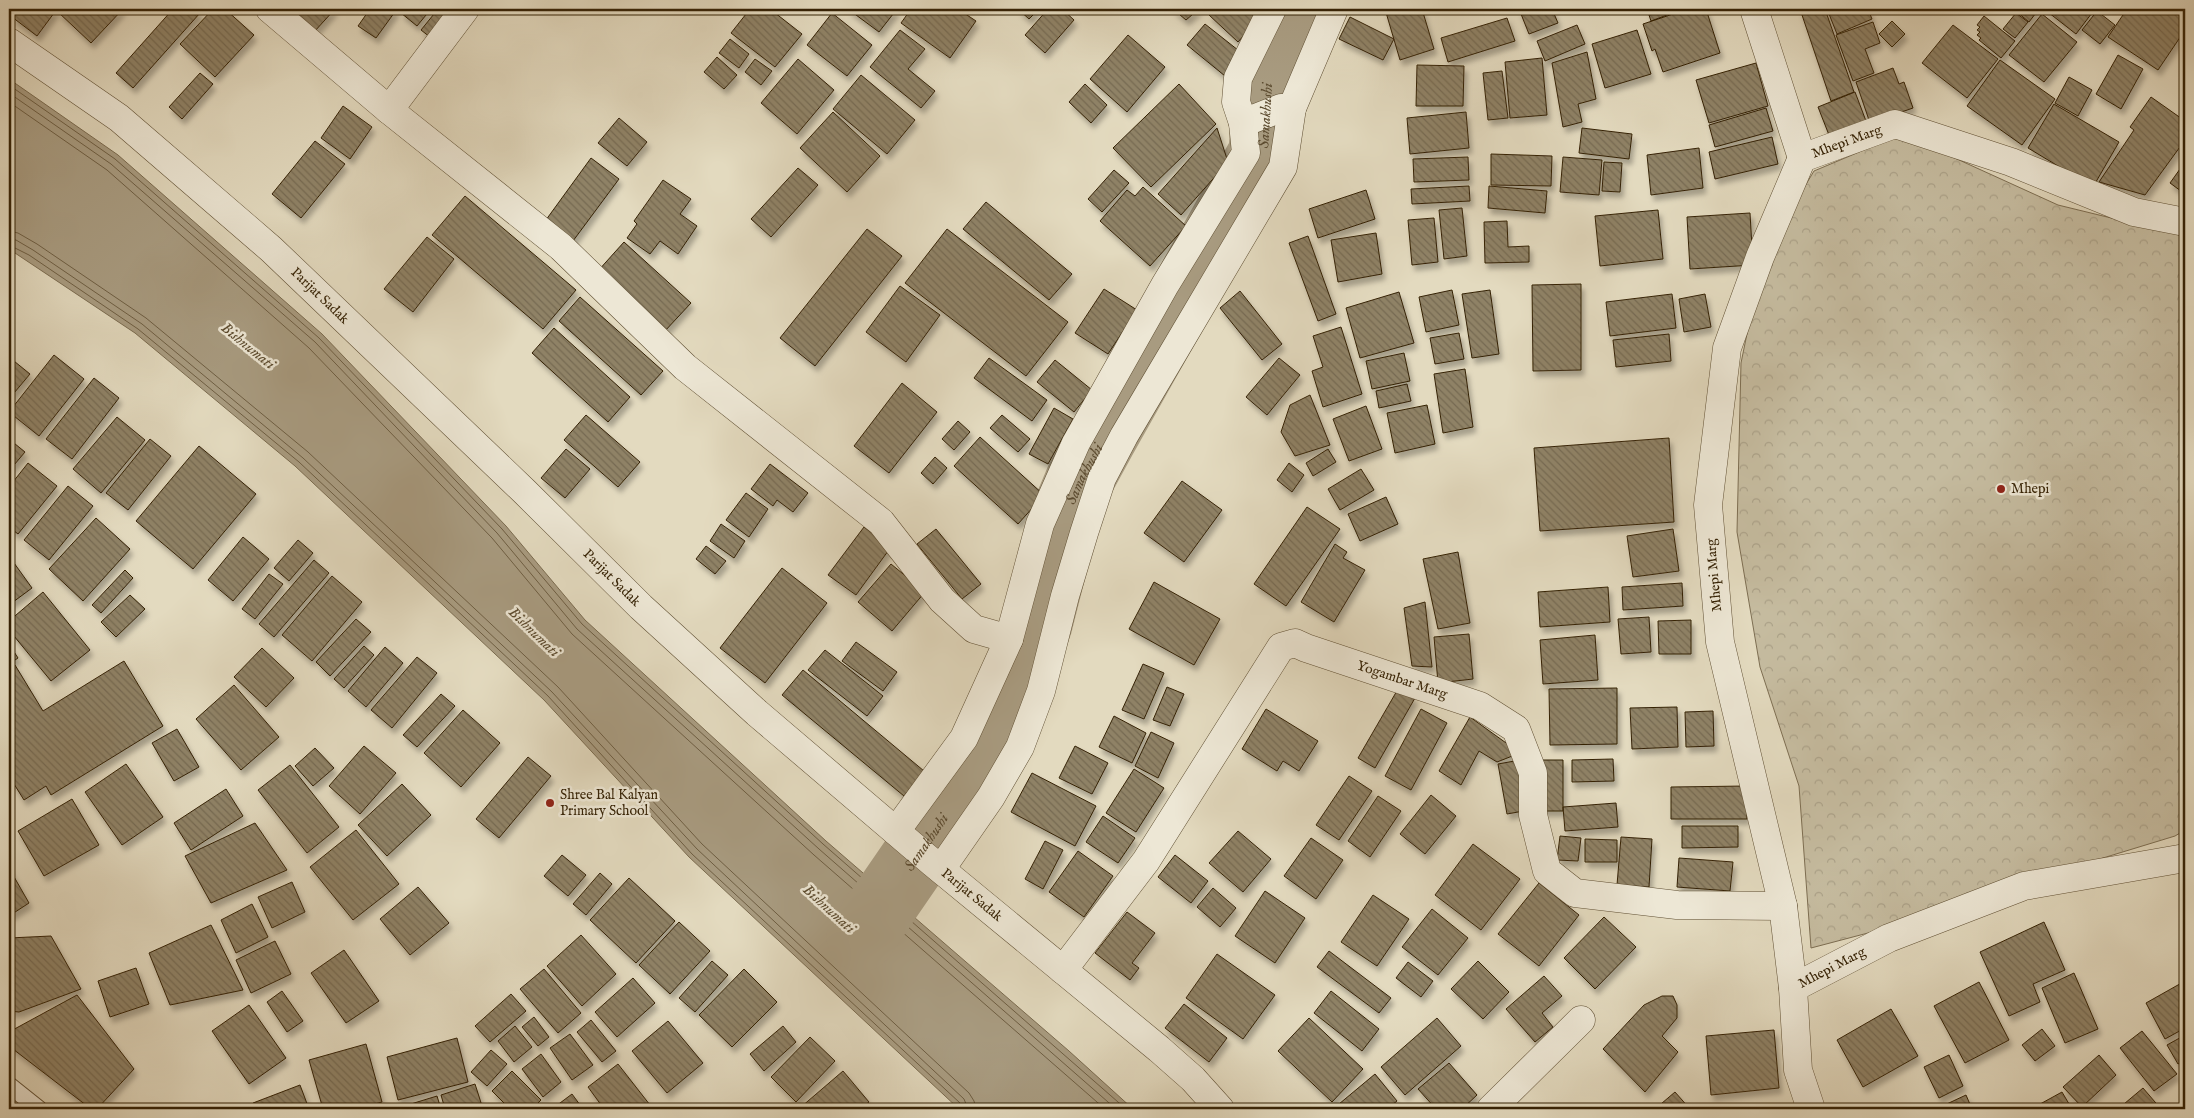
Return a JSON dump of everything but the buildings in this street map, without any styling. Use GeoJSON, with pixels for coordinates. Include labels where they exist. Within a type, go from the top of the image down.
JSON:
{"type":"FeatureCollection","features":[{"type":"Feature","properties":{"kind":"street"},"geometry":{"type":"LineString","coordinates":[[270,9],[389,110],[561,248],[686,367],[881,522],[942,600],[974,628],[1009,638]]}},
{"type":"Feature","properties":{"kind":"street"},"geometry":{"type":"LineString","coordinates":[[389,110],[465,9]]}},
{"type":"Feature","properties":{"kind":"street"},"geometry":{"type":"LineString","coordinates":[[898,833],[964,738],[1009,638],[1040,524],[1076,442],[1165,284],[1246,153],[1247,121],[1236,102],[1238,78],[1272,9]]}},
{"type":"Feature","properties":{"kind":"street"},"geometry":{"type":"LineString","coordinates":[[937,866],[1002,780],[1020,747],[1041,691],[1065,596],[1102,478],[1124,436],[1283,167],[1287,108],[1334,9]]}},
{"type":"Feature","properties":{"kind":"street"},"geometry":{"type":"LineString","coordinates":[[1754,9],[1802,158]]}},
{"type":"Feature","properties":{"kind":"street","name":"Parijat Sadak"},"geometry":{"type":"LineString","coordinates":[[9,42],[119,118],[271,249],[525,492],[641,607],[757,714],[1166,1055],[1193,1079],[1220,1109]]}},
{"type":"Feature","properties":{"kind":"street"},"geometry":{"type":"LineString","coordinates":[[1247,121],[1287,108]]}},
{"type":"Feature","properties":{"kind":"street","name":"Mhepi Marg"},"geometry":{"type":"LineString","coordinates":[[2185,222],[2134,212],[2011,162],[1896,124],[1802,158],[1760,257],[1727,348],[1708,505],[1720,642],[1783,906],[1793,988],[1888,938],[2024,886],[2185,858]]}},
{"type":"Feature","properties":{"kind":"street","name":"Yogambar Marg"},"geometry":{"type":"LineString","coordinates":[[1063,970],[1146,861],[1281,647],[1296,643],[1480,706],[1516,729],[1532,773],[1532,815],[1547,871],[1575,893],[1677,905],[1783,906]]}},
{"type":"Feature","properties":{"kind":"street"},"geometry":{"type":"LineString","coordinates":[[1793,988],[1798,1070],[1811,1109]]}},
{"type":"Feature","properties":{"kind":"street"},"geometry":{"type":"LineString","coordinates":[[1490,1109],[1581,1020]]}},
{"type":"Feature","properties":{"kind":"lane"},"geometry":{"type":"LineString","coordinates":[[9,1085],[39,1109]]}},
{"type":"Feature","properties":{"kind":"green space"},"geometry":{"type":"Polygon","coordinates":[[[1902,134],[2058,205],[2185,236],[2185,830],[2175,836],[2008,887],[1906,923],[1811,948],[1799,786],[1760,667],[1737,532],[1741,363],[1763,256],[1814,171],[1902,134]]]}},
{"type":"Feature","properties":{"kind":"water","name":"Bishnumati"},"geometry":{"type":"Polygon","coordinates":[[[9,79],[118,155],[322,334],[506,526],[585,620],[826,841],[1069,1051],[1133,1109],[959,1109],[689,857],[544,700],[295,466],[135,333],[9,249],[9,79]]]}},
{"type":"Feature","properties":{"kind":"waterway","name":"Samakhushi"},"geometry":{"type":"LineString","coordinates":[[861,937],[999,736],[1038,624],[1067,510],[1080,479],[1103,437],[1263,153],[1268,68],[1299,9]]}},
{"type":"Feature","properties":{"kind":"place","name":"Mhepi"},"geometry":{"type":"Point","coordinates":[2001,489]}},
{"type":"Feature","properties":{"kind":"place","name":"Shree Bal Kalyan Primary School"},"geometry":{"type":"Point","coordinates":[550,803]}}]}
